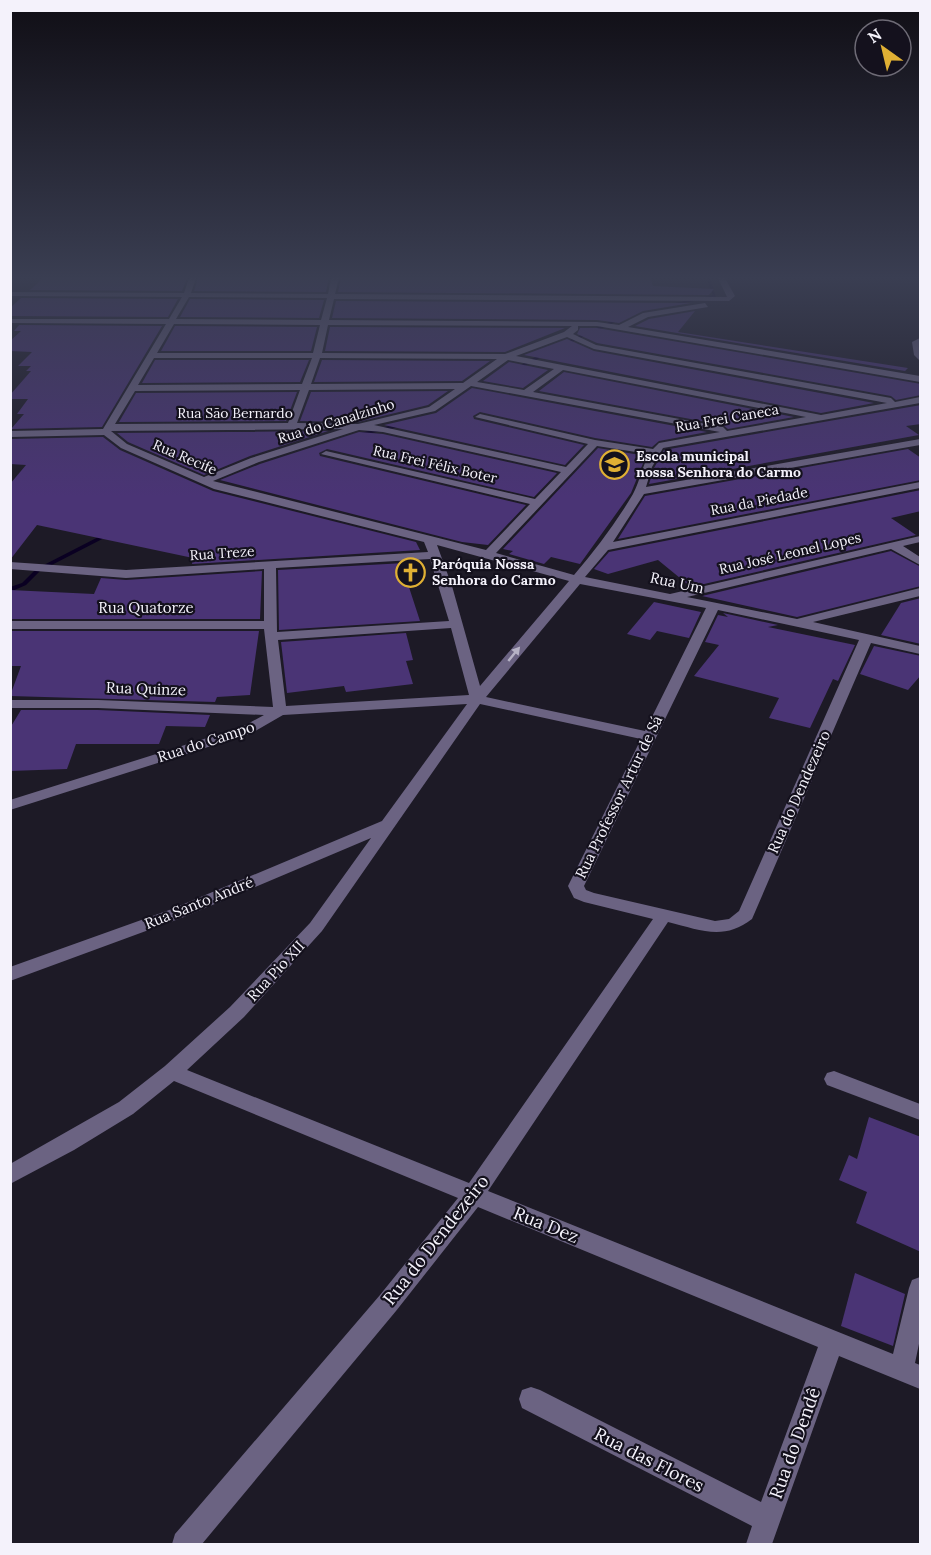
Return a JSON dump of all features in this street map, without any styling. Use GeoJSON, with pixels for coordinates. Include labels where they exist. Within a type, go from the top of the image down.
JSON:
{"type":"FeatureCollection","features":[{"type":"Feature","properties":{"kind":"street"},"geometry":{"type":"LineString","coordinates":[[108,430],[154,351]]}},
{"type":"Feature","properties":{"kind":"street"},"geometry":{"type":"LineString","coordinates":[[291,427],[318,351]]}},
{"type":"Feature","properties":{"kind":"street","name":"Rua do Canalzinho"},"geometry":{"type":"LineString","coordinates":[[205,482],[255,460],[393,416],[432,410],[506,357],[524,351]]}},
{"type":"Feature","properties":{"kind":"street"},"geometry":{"type":"LineString","coordinates":[[614,351],[902,403]]}},
{"type":"Feature","properties":{"kind":"street"},"geometry":{"type":"LineString","coordinates":[[758,351],[921,379]]}},
{"type":"Feature","properties":{"kind":"street"},"geometry":{"type":"LineString","coordinates":[[151,355],[506,357],[820,417]]}},
{"type":"Feature","properties":{"kind":"street"},"geometry":{"type":"LineString","coordinates":[[526,393],[562,367]]}},
{"type":"Feature","properties":{"kind":"street"},"geometry":{"type":"LineString","coordinates":[[132,388],[306,388],[470,384],[733,432]]}},
{"type":"Feature","properties":{"kind":"street","name":"Rua Frei Caneca"},"geometry":{"type":"LineString","coordinates":[[656,452],[662,445],[921,400]]}},
{"type":"Feature","properties":{"kind":"street"},"geometry":{"type":"LineString","coordinates":[[480,417],[595,443],[656,452],[647,466],[640,491],[604,547],[575,579]]}},
{"type":"Feature","properties":{"kind":"street"},"geometry":{"type":"LineString","coordinates":[[364,427],[383,429],[569,471]]}},
{"type":"Feature","properties":{"kind":"street","name":"Rua São Bernardo"},"geometry":{"type":"LineString","coordinates":[[10,434],[108,430],[364,427]]}},
{"type":"Feature","properties":{"kind":"street","name":"Rua Recife"},"geometry":{"type":"LineString","coordinates":[[108,430],[124,446],[218,487],[433,547]]}},
{"type":"Feature","properties":{"kind":"street"},"geometry":{"type":"LineString","coordinates":[[640,491],[921,442]]}},
{"type":"Feature","properties":{"kind":"street"},"geometry":{"type":"LineString","coordinates":[[488,554],[595,443]]}},
{"type":"Feature","properties":{"kind":"street","name":"Rua Frei Félix Boter"},"geometry":{"type":"LineString","coordinates":[[326,454],[538,503]]}},
{"type":"Feature","properties":{"kind":"street","name":"Rua da Piedade"},"geometry":{"type":"LineString","coordinates":[[604,547],[921,485]]}},
{"type":"Feature","properties":{"kind":"street","name":"Rua José Leonel Lopes"},"geometry":{"type":"LineString","coordinates":[[667,598],[921,539]]}},
{"type":"Feature","properties":{"kind":"street"},"geometry":{"type":"LineString","coordinates":[[892,545],[921,562]]}},
{"type":"Feature","properties":{"kind":"street"},"geometry":{"type":"LineString","coordinates":[[433,547],[477,699]]}},
{"type":"Feature","properties":{"kind":"street","name":"Rua Um"},"geometry":{"type":"LineString","coordinates":[[433,547],[488,554],[575,579],[713,608],[796,622],[921,650]]}},
{"type":"Feature","properties":{"kind":"street","name":"Rua Treze"},"geometry":{"type":"LineString","coordinates":[[16,565],[52,567],[97,574],[126,574],[270,565],[433,547]]}},
{"type":"Feature","properties":{"kind":"street"},"geometry":{"type":"LineString","coordinates":[[270,565],[272,631],[280,711]]}},
{"type":"Feature","properties":{"kind":"street","name":"Rua Pio XII"},"geometry":{"type":"LineString","coordinates":[[10,1175],[68,1144],[126,1108],[172,1072],[288,960],[316,927],[477,699],[575,579]]}},
{"type":"Feature","properties":{"kind":"street"},"geometry":{"type":"LineString","coordinates":[[796,622],[921,592]]}},
{"type":"Feature","properties":{"kind":"street","name":"Rua Professor Artur de Sá"},"geometry":{"type":"LineString","coordinates":[[713,608],[576,885],[580,894],[590,898],[663,917],[715,927]]}},
{"type":"Feature","properties":{"kind":"street","name":"Rua Quatorze"},"geometry":{"type":"LineString","coordinates":[[10,625],[272,631],[457,624]]}},
{"type":"Feature","properties":{"kind":"street","name":"Rua do Dendezeiro"},"geometry":{"type":"LineString","coordinates":[[715,927],[733,925],[746,915],[867,637]]}},
{"type":"Feature","properties":{"kind":"street","name":"Rua do Campo"},"geometry":{"type":"LineString","coordinates":[[14,803],[247,730],[280,711],[477,699],[648,736]]}},
{"type":"Feature","properties":{"kind":"street","name":"Rua Quinze"},"geometry":{"type":"LineString","coordinates":[[10,704],[98,704],[280,711]]}},
{"type":"Feature","properties":{"kind":"street","name":"Rua Santo André"},"geometry":{"type":"LineString","coordinates":[[10,974],[178,913],[386,826]]}},
{"type":"Feature","properties":{"kind":"street","name":"Rua do Dendezeiro"},"geometry":{"type":"LineString","coordinates":[[185,1545],[388,1303],[473,1196],[663,917]]}},
{"type":"Feature","properties":{"kind":"street","name":"Rua Dez"},"geometry":{"type":"LineString","coordinates":[[172,1072],[911,1373]]}},
{"type":"Feature","properties":{"kind":"street"},"geometry":{"type":"LineString","coordinates":[[834,1079],[921,1113]]}},
{"type":"Feature","properties":{"kind":"street"},"geometry":{"type":"LineString","coordinates":[[911,1373],[921,1288]]}},
{"type":"Feature","properties":{"kind":"street","name":"Rua do Dendê"},"geometry":{"type":"LineString","coordinates":[[759,1545],[766,1519],[832,1341]]}},
{"type":"Feature","properties":{"kind":"street","name":"Rua das Flores"},"geometry":{"type":"LineString","coordinates":[[531,1399],[766,1519]]}},
{"type":"Feature","properties":{"kind":"building"},"geometry":{"type":"Polygon","coordinates":[[[10,351],[147,351],[102,427],[11,429],[24,414],[17,414],[28,399],[10,399],[10,395],[31,371],[26,371],[31,366],[18,366],[32,352],[10,351]]]}},
{"type":"Feature","properties":{"kind":"building"},"geometry":{"type":"Polygon","coordinates":[[[161,351],[311,351],[311,351],[161,351]]]}},
{"type":"Feature","properties":{"kind":"building"},"geometry":{"type":"Polygon","coordinates":[[[325,351],[509,351],[505,352],[325,351]]]}},
{"type":"Feature","properties":{"kind":"building"},"geometry":{"type":"Polygon","coordinates":[[[536,351],[593,351],[874,403],[821,413],[524,355],[536,351]]]}},
{"type":"Feature","properties":{"kind":"building"},"geometry":{"type":"Polygon","coordinates":[[[639,351],[728,351],[921,384],[921,395],[896,400],[891,396],[639,351]]]}},
{"type":"Feature","properties":{"kind":"building"},"geometry":{"type":"Polygon","coordinates":[[[782,351],[797,351],[908,368],[905,371],[782,351]]]}},
{"type":"Feature","properties":{"kind":"building"},"geometry":{"type":"Polygon","coordinates":[[[155,360],[309,360],[300,382],[142,383],[155,360]]]}},
{"type":"Feature","properties":{"kind":"building"},"geometry":{"type":"Polygon","coordinates":[[[322,360],[490,361],[462,381],[314,382],[322,360]]]}},
{"type":"Feature","properties":{"kind":"building"},"geometry":{"type":"Polygon","coordinates":[[[509,362],[548,370],[523,388],[483,381],[509,362]]]}},
{"type":"Feature","properties":{"kind":"building"},"geometry":{"type":"Polygon","coordinates":[[[564,372],[794,417],[728,429],[723,425],[539,391],[564,372]]]}},
{"type":"Feature","properties":{"kind":"building"},"geometry":{"type":"Polygon","coordinates":[[[472,388],[707,432],[659,441],[652,447],[595,438],[480,412],[473,416],[474,419],[584,445],[565,465],[384,425],[436,413],[472,388]]]}},
{"type":"Feature","properties":{"kind":"building"},"geometry":{"type":"Polygon","coordinates":[[[448,391],[428,405],[358,422],[300,421],[311,392],[448,391]]]}},
{"type":"Feature","properties":{"kind":"building"},"geometry":{"type":"Polygon","coordinates":[[[297,392],[286,421],[119,422],[136,393],[297,392]]]}},
{"type":"Feature","properties":{"kind":"building"},"geometry":{"type":"Polygon","coordinates":[[[921,405],[921,424],[906,426],[919,435],[649,484],[654,468],[664,450],[921,405]]]}},
{"type":"Feature","properties":{"kind":"building"},"geometry":{"type":"Polygon","coordinates":[[[328,431],[250,456],[204,475],[128,442],[117,433],[328,431]]]}},
{"type":"Feature","properties":{"kind":"building"},"geometry":{"type":"Polygon","coordinates":[[[359,432],[383,434],[557,473],[534,497],[327,449],[319,453],[320,456],[526,505],[488,545],[462,542],[220,480],[260,464],[359,432]]]}},
{"type":"Feature","properties":{"kind":"building"},"geometry":{"type":"Polygon","coordinates":[[[103,437],[120,450],[213,491],[416,542],[420,550],[192,564],[193,558],[37,525],[10,560],[10,484],[26,465],[10,464],[10,439],[103,437]]]}},
{"type":"Feature","properties":{"kind":"building"},"geometry":{"type":"Polygon","coordinates":[[[598,448],[646,456],[631,493],[580,564],[551,557],[544,564],[509,554],[513,551],[503,549],[598,448]]]}},
{"type":"Feature","properties":{"kind":"building"},"geometry":{"type":"Polygon","coordinates":[[[908,449],[921,458],[921,480],[618,539],[645,496],[908,449]]]}},
{"type":"Feature","properties":{"kind":"building"},"geometry":{"type":"Polygon","coordinates":[[[921,490],[921,511],[891,518],[916,535],[691,587],[658,560],[608,574],[594,569],[609,552],[921,490]]]}},
{"type":"Feature","properties":{"kind":"building"},"geometry":{"type":"Polygon","coordinates":[[[891,551],[921,567],[921,586],[797,617],[702,596],[891,551]]]}},
{"type":"Feature","properties":{"kind":"building"},"geometry":{"type":"Polygon","coordinates":[[[405,563],[410,578],[406,578],[420,621],[279,630],[278,570],[405,563]]]}},
{"type":"Feature","properties":{"kind":"building"},"geometry":{"type":"Polygon","coordinates":[[[262,571],[260,619],[10,619],[10,590],[94,594],[101,578],[126,580],[262,571]]]}},
{"type":"Feature","properties":{"kind":"building"},"geometry":{"type":"Polygon","coordinates":[[[921,598],[921,644],[881,635],[901,603],[921,598]]]}},
{"type":"Feature","properties":{"kind":"building"},"geometry":{"type":"Polygon","coordinates":[[[654,602],[701,612],[689,638],[657,631],[650,640],[627,634],[654,602]]]}},
{"type":"Feature","properties":{"kind":"building"},"geometry":{"type":"Polygon","coordinates":[[[723,613],[778,625],[768,627],[855,645],[838,681],[833,679],[810,728],[769,718],[779,698],[694,676],[719,645],[705,642],[718,615],[728,617],[723,613]]]}},
{"type":"Feature","properties":{"kind":"building"},"geometry":{"type":"Polygon","coordinates":[[[10,631],[259,631],[250,695],[217,697],[215,702],[10,696],[21,666],[10,666],[10,631]]]}},
{"type":"Feature","properties":{"kind":"building"},"geometry":{"type":"Polygon","coordinates":[[[406,633],[413,660],[406,661],[413,684],[346,692],[344,686],[287,693],[281,642],[406,633]]]}},
{"type":"Feature","properties":{"kind":"building"},"geometry":{"type":"Polygon","coordinates":[[[874,646],[921,656],[921,675],[908,690],[860,674],[874,646]]]}},
{"type":"Feature","properties":{"kind":"building"},"geometry":{"type":"Polygon","coordinates":[[[21,710],[98,710],[210,715],[205,727],[166,726],[159,744],[76,744],[67,769],[10,771],[10,728],[21,710]]]}},
{"type":"Feature","properties":{"kind":"building"},"geometry":{"type":"Polygon","coordinates":[[[869,1117],[921,1137],[921,1252],[856,1223],[867,1192],[839,1180],[849,1155],[857,1159],[869,1117]]]}},
{"type":"Feature","properties":{"kind":"building"},"geometry":{"type":"Polygon","coordinates":[[[855,1273],[905,1294],[893,1346],[841,1326],[855,1273]]]}},
{"type":"Feature","properties":{"kind":"waterway"},"geometry":{"type":"LineString","coordinates":[[513,370],[547,353]]}},
{"type":"Feature","properties":{"kind":"waterway"},"geometry":{"type":"LineString","coordinates":[[355,435],[401,425]]}},
{"type":"Feature","properties":{"kind":"waterway"},"geometry":{"type":"LineString","coordinates":[[10,590],[24,584],[38,570],[110,533]]}},
{"type":"Feature","properties":{"kind":"place","name":"Escola municipal nossa Senhora do Carmo"},"geometry":{"type":"Point","coordinates":[615,464]}},
{"type":"Feature","properties":{"kind":"place","name":"Paróquia Nossa Senhora do Carmo"},"geometry":{"type":"Point","coordinates":[411,572]}}]}
